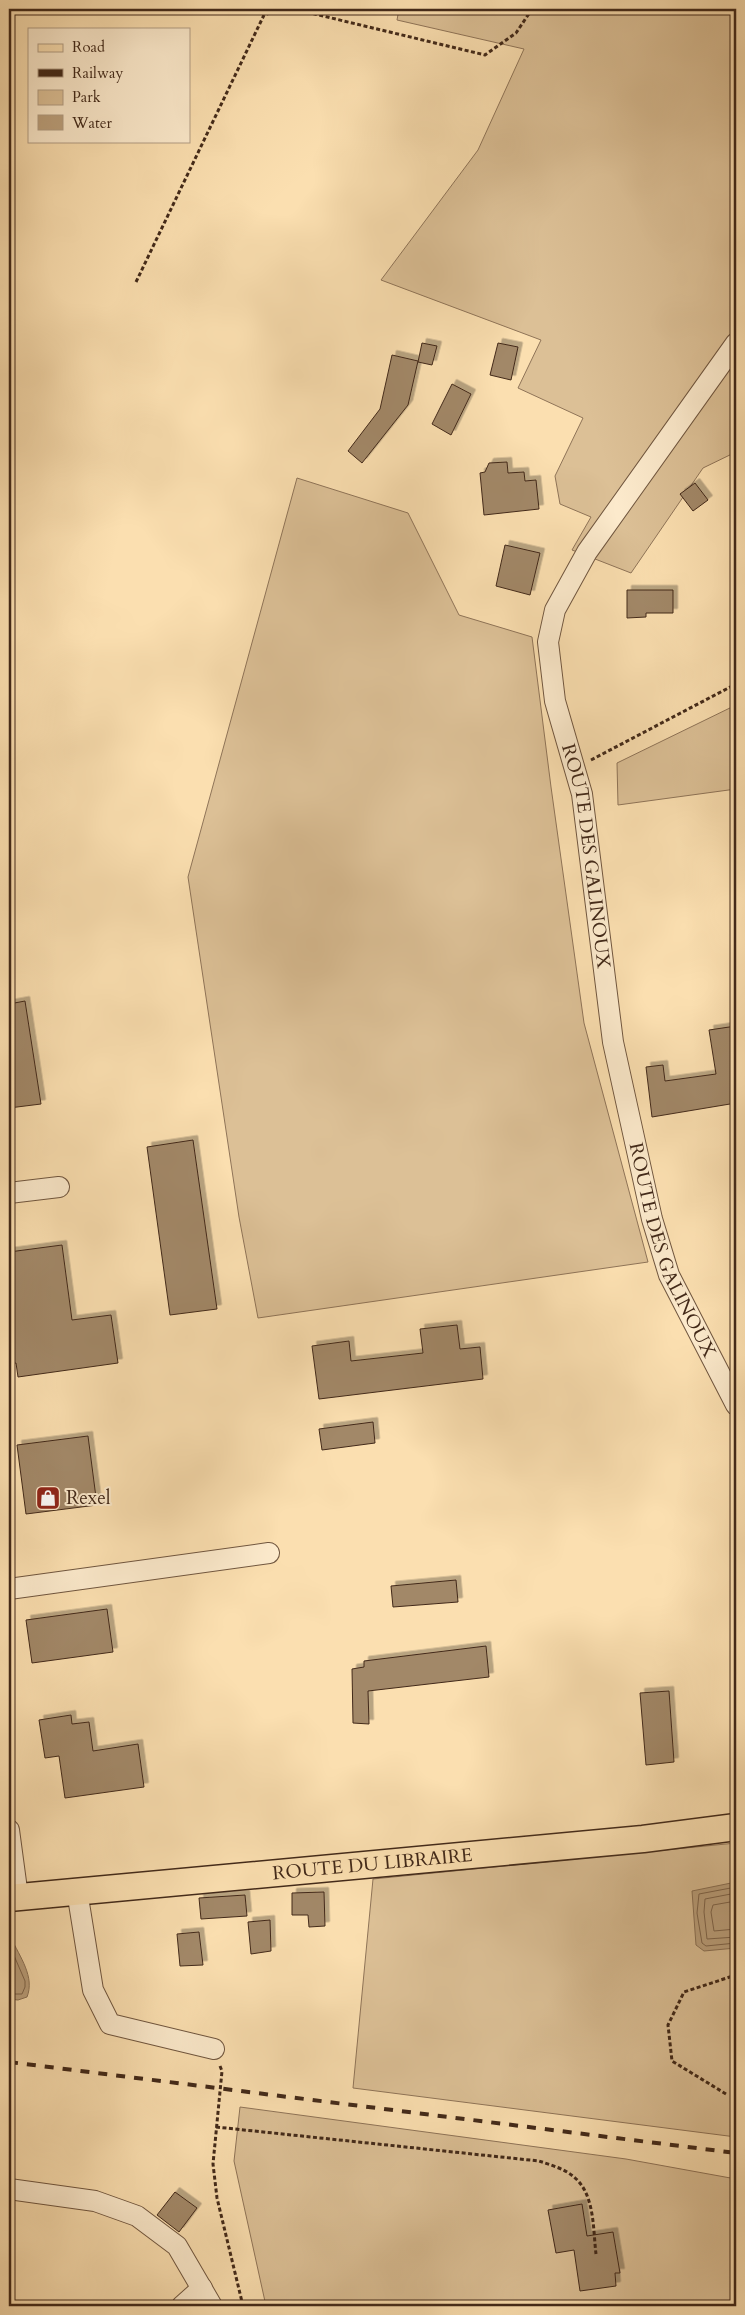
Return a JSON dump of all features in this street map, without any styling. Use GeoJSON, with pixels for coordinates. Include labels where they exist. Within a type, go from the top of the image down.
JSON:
{"type":"FeatureCollection","features":[{"type":"Feature","properties":{"kind":"main road","name":"ROUTE DU LIBRAIRE"},"geometry":{"type":"LineString","coordinates":[[13,1898],[643,1839],[736,1827]]}},
{"type":"Feature","properties":{"kind":"street","name":"ROUTE DES GALINOUX"},"geometry":{"type":"LineString","coordinates":[[736,343],[586,552],[555,610],[548,642],[555,701],[582,794],[613,1042],[652,1219],[669,1275],[736,1405]]}},
{"type":"Feature","properties":{"kind":"street"},"geometry":{"type":"LineString","coordinates":[[9,1193],[59,1187]]}},
{"type":"Feature","properties":{"kind":"street"},"geometry":{"type":"LineString","coordinates":[[9,1589],[269,1553]]}},
{"type":"Feature","properties":{"kind":"street"},"geometry":{"type":"LineString","coordinates":[[9,1830],[13,1898]]}},
{"type":"Feature","properties":{"kind":"street"},"geometry":{"type":"LineString","coordinates":[[76,1891],[93,1990],[110,2024],[214,2049]]}},
{"type":"Feature","properties":{"kind":"street"},"geometry":{"type":"LineString","coordinates":[[9,2190],[95,2201],[137,2216],[177,2246],[212,2306]]}},
{"type":"Feature","properties":{"kind":"street"},"geometry":{"type":"LineString","coordinates":[[182,2306],[202,2288]]}},
{"type":"Feature","properties":{"kind":"path"},"geometry":{"type":"LineString","coordinates":[[136,282],[264,15],[283,9]]}},
{"type":"Feature","properties":{"kind":"path"},"geometry":{"type":"LineString","coordinates":[[294,9],[485,55],[516,33],[532,9]]}},
{"type":"Feature","properties":{"kind":"path"},"geometry":{"type":"LineString","coordinates":[[574,768],[736,684]]}},
{"type":"Feature","properties":{"kind":"path"},"geometry":{"type":"LineString","coordinates":[[726,2094],[672,2061],[668,2025],[684,1992],[736,1975]]}},
{"type":"Feature","properties":{"kind":"path"},"geometry":{"type":"LineString","coordinates":[[214,2049],[222,2071],[213,2164],[217,2198],[243,2306]]}},
{"type":"Feature","properties":{"kind":"path"},"geometry":{"type":"LineString","coordinates":[[216,2127],[539,2161],[560,2168],[575,2177],[585,2192],[590,2207],[596,2254]]}},
{"type":"Feature","properties":{"kind":"green space"},"geometry":{"type":"Polygon","coordinates":[[[399,9],[736,9],[736,452],[703,468],[631,573],[572,550],[591,517],[560,504],[555,476],[583,418],[518,388],[541,340],[381,280],[478,150],[524,49],[397,20],[399,9]]]}},
{"type":"Feature","properties":{"kind":"green space"},"geometry":{"type":"Polygon","coordinates":[[[297,478],[408,513],[459,615],[532,637],[584,1023],[648,1262],[258,1318],[239,1217],[188,877],[297,478]]]}},
{"type":"Feature","properties":{"kind":"green space"},"geometry":{"type":"Polygon","coordinates":[[[736,705],[736,789],[618,805],[617,763],[736,705]]]}},
{"type":"Feature","properties":{"kind":"green space"},"geometry":{"type":"Polygon","coordinates":[[[736,1843],[736,2137],[353,2088],[373,1879],[736,1843]]]}},
{"type":"Feature","properties":{"kind":"green space"},"geometry":{"type":"Polygon","coordinates":[[[240,2107],[626,2159],[736,2179],[736,2306],[266,2306],[234,2161],[240,2107]]]}},
{"type":"Feature","properties":{"kind":"water"},"geometry":{"type":"Polygon","coordinates":[[[736,1882],[736,1948],[704,1951],[696,1945],[692,1891],[736,1882]]]}},
{"type":"Feature","properties":{"kind":"water"},"geometry":{"type":"Polygon","coordinates":[[[9,1937],[22,1960],[29,1982],[27,1997],[18,2000],[9,1999],[9,1937]]]}},
{"type":"Feature","properties":{"kind":"building"},"geometry":{"type":"Polygon","coordinates":[[[422,343],[437,346],[432,365],[418,362],[422,343]]]}},
{"type":"Feature","properties":{"kind":"building"},"geometry":{"type":"Polygon","coordinates":[[[498,343],[518,347],[511,380],[490,375],[498,343]]]}},
{"type":"Feature","properties":{"kind":"building"},"geometry":{"type":"Polygon","coordinates":[[[392,355],[418,361],[408,405],[362,463],[348,451],[380,409],[392,355]]]}},
{"type":"Feature","properties":{"kind":"building"},"geometry":{"type":"Polygon","coordinates":[[[452,384],[471,394],[451,435],[432,424],[452,384]]]}},
{"type":"Feature","properties":{"kind":"building"},"geometry":{"type":"Polygon","coordinates":[[[507,462],[508,473],[524,472],[525,481],[536,480],[539,509],[484,515],[480,473],[485,472],[489,463],[507,462]]]}},
{"type":"Feature","properties":{"kind":"building"},"geometry":{"type":"Polygon","coordinates":[[[695,483],[708,500],[693,511],[680,494],[695,483]]]}},
{"type":"Feature","properties":{"kind":"building"},"geometry":{"type":"Polygon","coordinates":[[[505,545],[540,553],[530,595],[496,586],[505,545]]]}},
{"type":"Feature","properties":{"kind":"building"},"geometry":{"type":"Polygon","coordinates":[[[627,590],[673,590],[673,613],[646,613],[646,617],[627,618],[627,590]]]}},
{"type":"Feature","properties":{"kind":"building"},"geometry":{"type":"Polygon","coordinates":[[[25,1001],[41,1104],[9,1108],[9,1004],[25,1001]]]}},
{"type":"Feature","properties":{"kind":"building"},"geometry":{"type":"Polygon","coordinates":[[[736,1026],[736,1103],[652,1117],[646,1067],[663,1065],[665,1081],[716,1074],[709,1030],[736,1026]]]}},
{"type":"Feature","properties":{"kind":"building"},"geometry":{"type":"Polygon","coordinates":[[[193,1140],[217,1309],[170,1315],[147,1147],[193,1140]]]}},
{"type":"Feature","properties":{"kind":"building"},"geometry":{"type":"Polygon","coordinates":[[[62,1245],[72,1320],[111,1315],[118,1363],[18,1377],[16,1363],[9,1364],[9,1252],[62,1245]]]}},
{"type":"Feature","properties":{"kind":"building"},"geometry":{"type":"Polygon","coordinates":[[[457,1325],[460,1349],[480,1347],[483,1379],[319,1399],[312,1346],[349,1341],[351,1361],[423,1353],[420,1329],[457,1325]]]}},
{"type":"Feature","properties":{"kind":"building"},"geometry":{"type":"Polygon","coordinates":[[[373,1422],[375,1443],[322,1450],[319,1429],[373,1422]]]}},
{"type":"Feature","properties":{"kind":"building"},"geometry":{"type":"Polygon","coordinates":[[[88,1436],[97,1505],[26,1514],[17,1445],[88,1436]]]}},
{"type":"Feature","properties":{"kind":"building"},"geometry":{"type":"Polygon","coordinates":[[[456,1580],[458,1602],[393,1607],[391,1586],[456,1580]]]}},
{"type":"Feature","properties":{"kind":"building"},"geometry":{"type":"Polygon","coordinates":[[[107,1609],[113,1652],[32,1663],[26,1620],[107,1609]]]}},
{"type":"Feature","properties":{"kind":"building"},"geometry":{"type":"Polygon","coordinates":[[[486,1646],[489,1677],[368,1691],[369,1724],[353,1723],[352,1669],[364,1667],[364,1661],[486,1646]]]}},
{"type":"Feature","properties":{"kind":"building"},"geometry":{"type":"Polygon","coordinates":[[[669,1691],[674,1762],[646,1765],[640,1693],[669,1691]]]}},
{"type":"Feature","properties":{"kind":"building"},"geometry":{"type":"Polygon","coordinates":[[[71,1715],[72,1724],[89,1722],[93,1751],[138,1744],[144,1787],[65,1798],[59,1756],[45,1758],[39,1720],[71,1715]]]}},
{"type":"Feature","properties":{"kind":"building"},"geometry":{"type":"Polygon","coordinates":[[[324,1892],[325,1926],[309,1927],[308,1915],[292,1915],[292,1893],[324,1892]]]}},
{"type":"Feature","properties":{"kind":"building"},"geometry":{"type":"Polygon","coordinates":[[[245,1895],[247,1916],[201,1919],[199,1898],[245,1895]]]}},
{"type":"Feature","properties":{"kind":"building"},"geometry":{"type":"Polygon","coordinates":[[[270,1920],[271,1951],[251,1954],[248,1922],[270,1920]]]}},
{"type":"Feature","properties":{"kind":"building"},"geometry":{"type":"Polygon","coordinates":[[[199,1932],[203,1965],[180,1966],[177,1934],[199,1932]]]}},
{"type":"Feature","properties":{"kind":"building"},"geometry":{"type":"Polygon","coordinates":[[[175,2192],[197,2208],[179,2232],[157,2215],[175,2192]]]}},
{"type":"Feature","properties":{"kind":"building"},"geometry":{"type":"Polygon","coordinates":[[[582,2204],[587,2236],[613,2232],[620,2273],[615,2273],[616,2286],[580,2291],[574,2250],[556,2253],[548,2210],[582,2204]]]}},
{"type":"Feature","properties":{"kind":"railway"},"geometry":{"type":"LineString","coordinates":[[9,2062],[736,2153]]}},
{"type":"Feature","properties":{"kind":"place","name":"Rexel"},"geometry":{"type":"Point","coordinates":[48,1498]}}]}
